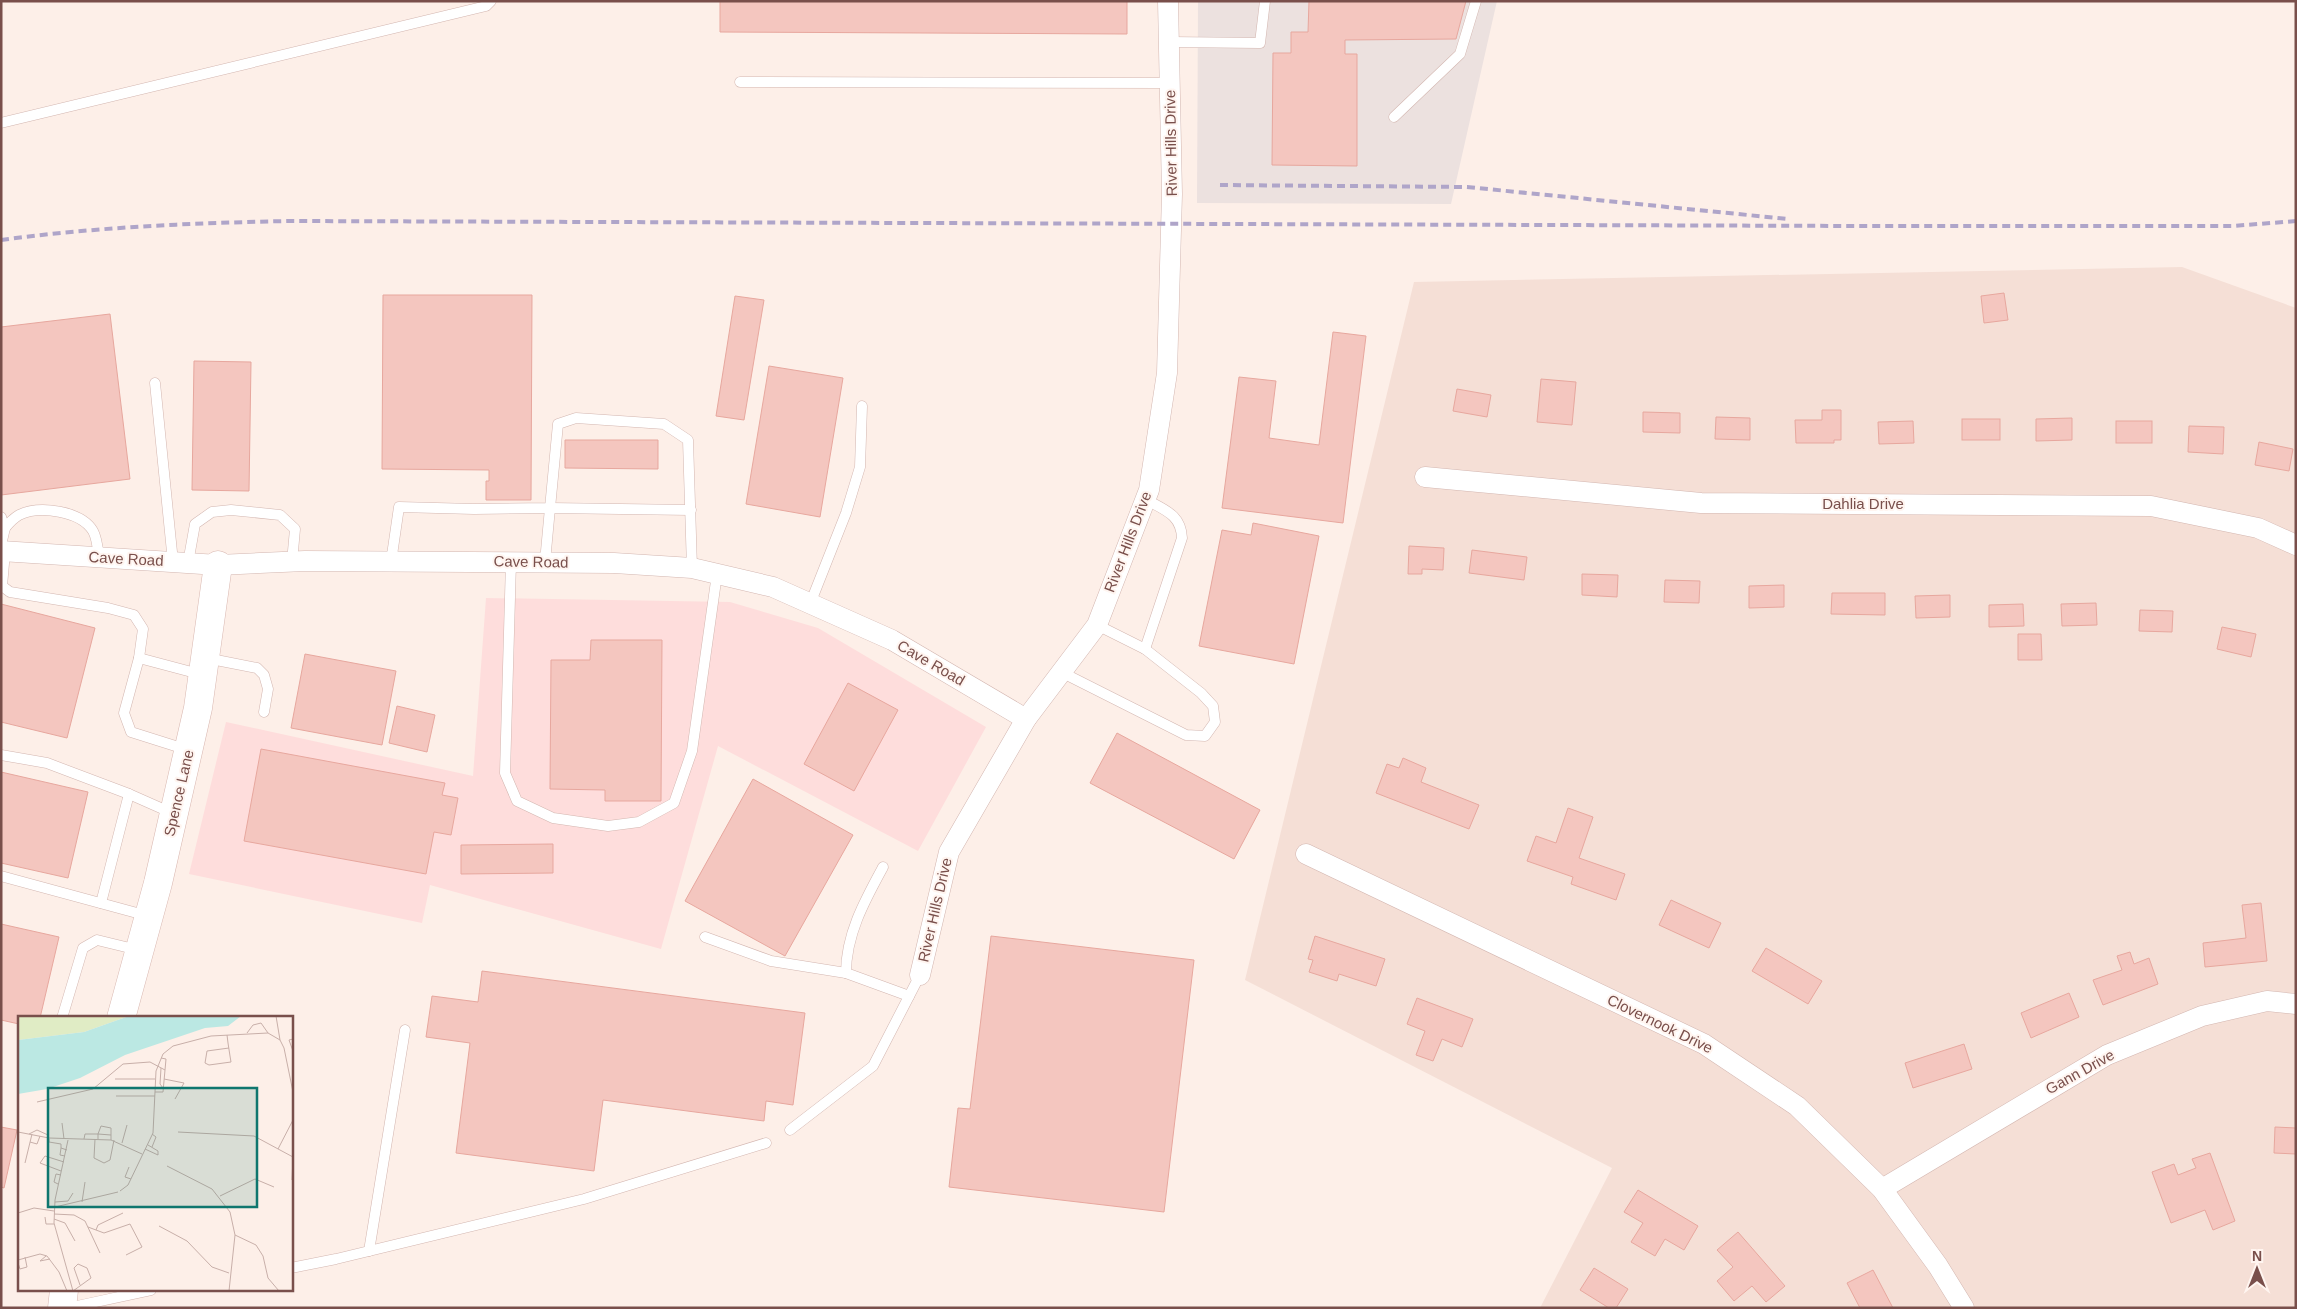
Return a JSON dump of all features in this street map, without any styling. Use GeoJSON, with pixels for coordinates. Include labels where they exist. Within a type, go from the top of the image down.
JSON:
{"type":"FeatureCollection","features":[{"type":"Feature","properties":{"kind":"main road","name":"Spence Lane"},"geometry":{"type":"LineString","coordinates":[[122,1016],[149,916],[198,708],[218,565]]}},
{"type":"Feature","properties":{"kind":"main road"},"geometry":{"type":"LineString","coordinates":[[62,1308],[64,1292]]}},
{"type":"Feature","properties":{"kind":"street","name":"River Hills Drive"},"geometry":{"type":"LineString","coordinates":[[920,975],[948,852],[1026,719],[1097,625],[1149,490],[1167,373],[1172,194],[1168,1]]}},
{"type":"Feature","properties":{"kind":"street","name":"Dahlia Drive"},"geometry":{"type":"LineString","coordinates":[[1425,477],[1701,502],[2151,506],[2258,528],[2296,545]]}},
{"type":"Feature","properties":{"kind":"street","name":"Cave Road"},"geometry":{"type":"LineString","coordinates":[[3,549],[99,558],[218,565],[292,562],[545,562],[614,563],[692,568],[773,587],[892,640],[1026,719]]}},
{"type":"Feature","properties":{"kind":"street","name":"Clovernook Drive"},"geometry":{"type":"LineString","coordinates":[[1306,854],[1704,1044],[1798,1106],[1882,1188],[1938,1266],[1964,1308]]}},
{"type":"Feature","properties":{"kind":"street","name":"Gann Drive"},"geometry":{"type":"LineString","coordinates":[[1882,1188],[2107,1055],[2202,1016],[2268,1001],[2296,1004]]}},
{"type":"Feature","properties":{"kind":"lane"},"geometry":{"type":"LineString","coordinates":[[1,122],[486,6],[490,1]]}},
{"type":"Feature","properties":{"kind":"lane"},"geometry":{"type":"LineString","coordinates":[[1394,116],[1460,54],[1476,1]]}},
{"type":"Feature","properties":{"kind":"lane"},"geometry":{"type":"LineString","coordinates":[[1170,42],[1260,43],[1264,2]]}},
{"type":"Feature","properties":{"kind":"lane"},"geometry":{"type":"LineString","coordinates":[[740,82],[1170,83]]}},
{"type":"Feature","properties":{"kind":"lane"},"geometry":{"type":"LineString","coordinates":[[155,383],[181,562]]}},
{"type":"Feature","properties":{"kind":"lane"},"geometry":{"type":"LineString","coordinates":[[810,604],[846,513],[860,467],[862,406]]}},
{"type":"Feature","properties":{"kind":"lane"},"geometry":{"type":"LineString","coordinates":[[545,562],[558,424],[576,418],[664,424],[688,440],[692,568]]}},
{"type":"Feature","properties":{"kind":"lane"},"geometry":{"type":"LineString","coordinates":[[1144,649],[1182,538],[1182,527],[1177,518],[1145,500]]}},
{"type":"Feature","properties":{"kind":"lane"},"geometry":{"type":"LineString","coordinates":[[391,562],[399,506],[474,509],[691,510]]}},
{"type":"Feature","properties":{"kind":"lane"},"geometry":{"type":"LineString","coordinates":[[181,562],[195,524],[212,512],[231,510],[280,515],[295,529],[292,562]]}},
{"type":"Feature","properties":{"kind":"lane"},"geometry":{"type":"LineString","coordinates":[[5,528],[19,515],[27,513],[68,513],[87,522],[94,533],[99,558]]}},
{"type":"Feature","properties":{"kind":"lane"},"geometry":{"type":"LineString","coordinates":[[1,517],[5,528],[2,586],[10,592],[108,608],[134,615],[144,629],[124,713],[131,732],[189,750]]}},
{"type":"Feature","properties":{"kind":"lane"},"geometry":{"type":"LineString","coordinates":[[511,562],[505,773],[517,800],[552,818],[608,826],[639,822],[655,816],[674,803],[680,791],[692,750],[717,574]]}},
{"type":"Feature","properties":{"kind":"lane"},"geometry":{"type":"LineString","coordinates":[[1062,672],[1186,735],[1205,736],[1215,722],[1212,706],[1201,693],[1144,649],[1097,625]]}},
{"type":"Feature","properties":{"kind":"lane"},"geometry":{"type":"LineString","coordinates":[[138,658],[204,666],[258,668],[264,675],[268,689],[264,712]]}},
{"type":"Feature","properties":{"kind":"lane"},"geometry":{"type":"LineString","coordinates":[[1,755],[46,763],[129,794],[174,814]]}},
{"type":"Feature","properties":{"kind":"lane"},"geometry":{"type":"LineString","coordinates":[[101,903],[129,794]]}},
{"type":"Feature","properties":{"kind":"lane"},"geometry":{"type":"LineString","coordinates":[[846,973],[847,954],[862,905],[883,867]]}},
{"type":"Feature","properties":{"kind":"lane"},"geometry":{"type":"LineString","coordinates":[[1,876],[149,916]]}},
{"type":"Feature","properties":{"kind":"lane"},"geometry":{"type":"LineString","coordinates":[[706,937],[771,961],[846,973],[909,996]]}},
{"type":"Feature","properties":{"kind":"lane"},"geometry":{"type":"LineString","coordinates":[[63,1016],[83,948],[97,940],[140,950]]}},
{"type":"Feature","properties":{"kind":"lane"},"geometry":{"type":"LineString","coordinates":[[790,1130],[873,1066],[920,975]]}},
{"type":"Feature","properties":{"kind":"lane"},"geometry":{"type":"LineString","coordinates":[[369,1251],[405,1030]]}},
{"type":"Feature","properties":{"kind":"lane"},"geometry":{"type":"LineString","coordinates":[[292,1268],[584,1199],[766,1143]]}},
{"type":"Feature","properties":{"kind":"lane"},"geometry":{"type":"LineString","coordinates":[[68,1308],[142,1292]]}},
{"type":"Feature","properties":{"kind":"shaded area"},"geometry":{"type":"Polygon","coordinates":[[[1198,1],[1497,1],[1451,204],[1197,203],[1198,1]]]}},
{"type":"Feature","properties":{"kind":"shaded area"},"geometry":{"type":"Polygon","coordinates":[[[2182,267],[2296,308],[2296,1308],[1540,1308],[1612,1168],[1245,980],[1414,282],[2182,267]]]}},
{"type":"Feature","properties":{"kind":"shaded area"},"geometry":{"type":"Polygon","coordinates":[[[486,598],[730,602],[818,628],[986,727],[918,851],[718,746],[661,949],[430,885],[422,923],[189,874],[226,722],[473,776],[486,598]]]}},
{"type":"Feature","properties":{"kind":"building"},"geometry":{"type":"Polygon","coordinates":[[[720,1],[1127,1],[1127,34],[720,32],[720,1]]]}},
{"type":"Feature","properties":{"kind":"building"},"geometry":{"type":"Polygon","coordinates":[[[1309,1],[1466,1],[1456,39],[1345,40],[1345,54],[1357,54],[1357,166],[1272,165],[1273,53],[1291,53],[1291,32],[1308,32],[1309,1]]]}},
{"type":"Feature","properties":{"kind":"building"},"geometry":{"type":"Polygon","coordinates":[[[2004,293],[2008,320],[1984,323],[1981,296],[2004,293]]]}},
{"type":"Feature","properties":{"kind":"building"},"geometry":{"type":"Polygon","coordinates":[[[383,295],[532,295],[531,500],[486,500],[486,481],[489,481],[489,470],[382,469],[383,295]]]}},
{"type":"Feature","properties":{"kind":"building"},"geometry":{"type":"Polygon","coordinates":[[[735,296],[764,300],[744,420],[716,416],[735,296]]]}},
{"type":"Feature","properties":{"kind":"building"},"geometry":{"type":"Polygon","coordinates":[[[110,314],[130,479],[1,495],[1,327],[110,314]]]}},
{"type":"Feature","properties":{"kind":"building"},"geometry":{"type":"Polygon","coordinates":[[[1333,332],[1366,336],[1343,523],[1222,508],[1239,377],[1276,381],[1269,438],[1319,445],[1333,332]]]}},
{"type":"Feature","properties":{"kind":"building"},"geometry":{"type":"Polygon","coordinates":[[[194,361],[251,362],[249,491],[192,490],[194,361]]]}},
{"type":"Feature","properties":{"kind":"building"},"geometry":{"type":"Polygon","coordinates":[[[769,366],[843,378],[820,517],[746,504],[769,366]]]}},
{"type":"Feature","properties":{"kind":"building"},"geometry":{"type":"Polygon","coordinates":[[[1541,379],[1576,382],[1572,425],[1537,422],[1541,379]]]}},
{"type":"Feature","properties":{"kind":"building"},"geometry":{"type":"Polygon","coordinates":[[[1457,389],[1491,395],[1487,417],[1453,411],[1457,389]]]}},
{"type":"Feature","properties":{"kind":"building"},"geometry":{"type":"Polygon","coordinates":[[[1822,410],[1841,410],[1841,440],[1834,440],[1834,443],[1796,443],[1795,420],[1822,420],[1822,410]]]}},
{"type":"Feature","properties":{"kind":"building"},"geometry":{"type":"Polygon","coordinates":[[[1643,412],[1680,413],[1680,433],[1643,432],[1643,412]]]}},
{"type":"Feature","properties":{"kind":"building"},"geometry":{"type":"Polygon","coordinates":[[[1716,417],[1750,418],[1750,440],[1715,439],[1716,417]]]}},
{"type":"Feature","properties":{"kind":"building"},"geometry":{"type":"Polygon","coordinates":[[[2072,418],[2072,440],[2036,441],[2036,419],[2072,418]]]}},
{"type":"Feature","properties":{"kind":"building"},"geometry":{"type":"Polygon","coordinates":[[[1962,419],[2000,419],[2000,440],[1962,440],[1962,419]]]}},
{"type":"Feature","properties":{"kind":"building"},"geometry":{"type":"Polygon","coordinates":[[[1913,421],[1914,443],[1879,444],[1878,422],[1913,421]]]}},
{"type":"Feature","properties":{"kind":"building"},"geometry":{"type":"Polygon","coordinates":[[[2116,421],[2152,421],[2152,443],[2116,443],[2116,421]]]}},
{"type":"Feature","properties":{"kind":"building"},"geometry":{"type":"Polygon","coordinates":[[[2189,426],[2224,427],[2223,454],[2188,452],[2189,426]]]}},
{"type":"Feature","properties":{"kind":"building"},"geometry":{"type":"Polygon","coordinates":[[[565,440],[658,440],[658,469],[565,468],[565,440]]]}},
{"type":"Feature","properties":{"kind":"building"},"geometry":{"type":"Polygon","coordinates":[[[2259,442],[2293,449],[2289,471],[2255,465],[2259,442]]]}},
{"type":"Feature","properties":{"kind":"building"},"geometry":{"type":"Polygon","coordinates":[[[1253,523],[1319,536],[1294,664],[1199,646],[1222,530],[1251,535],[1253,523]]]}},
{"type":"Feature","properties":{"kind":"building"},"geometry":{"type":"Polygon","coordinates":[[[1409,546],[1444,548],[1443,570],[1422,569],[1422,574],[1408,574],[1409,546]]]}},
{"type":"Feature","properties":{"kind":"building"},"geometry":{"type":"Polygon","coordinates":[[[1472,550],[1527,557],[1524,580],[1469,573],[1472,550]]]}},
{"type":"Feature","properties":{"kind":"building"},"geometry":{"type":"Polygon","coordinates":[[[1582,574],[1618,575],[1617,597],[1582,595],[1582,574]]]}},
{"type":"Feature","properties":{"kind":"building"},"geometry":{"type":"Polygon","coordinates":[[[1665,580],[1700,581],[1699,603],[1664,602],[1665,580]]]}},
{"type":"Feature","properties":{"kind":"building"},"geometry":{"type":"Polygon","coordinates":[[[1784,585],[1784,607],[1749,608],[1749,586],[1784,585]]]}},
{"type":"Feature","properties":{"kind":"building"},"geometry":{"type":"Polygon","coordinates":[[[1832,593],[1885,593],[1885,615],[1831,614],[1832,593]]]}},
{"type":"Feature","properties":{"kind":"building"},"geometry":{"type":"Polygon","coordinates":[[[1950,595],[1950,617],[1916,618],[1915,596],[1950,595]]]}},
{"type":"Feature","properties":{"kind":"building"},"geometry":{"type":"Polygon","coordinates":[[[2096,603],[2097,625],[2062,626],[2061,604],[2096,603]]]}},
{"type":"Feature","properties":{"kind":"building"},"geometry":{"type":"Polygon","coordinates":[[[1,604],[95,628],[67,738],[1,722],[1,604]]]}},
{"type":"Feature","properties":{"kind":"building"},"geometry":{"type":"Polygon","coordinates":[[[2023,604],[2024,626],[1989,627],[1989,605],[2023,604]]]}},
{"type":"Feature","properties":{"kind":"building"},"geometry":{"type":"Polygon","coordinates":[[[2140,610],[2173,611],[2172,632],[2139,631],[2140,610]]]}},
{"type":"Feature","properties":{"kind":"building"},"geometry":{"type":"Polygon","coordinates":[[[2222,627],[2256,634],[2251,657],[2217,649],[2222,627]]]}},
{"type":"Feature","properties":{"kind":"building"},"geometry":{"type":"Polygon","coordinates":[[[2018,634],[2041,634],[2042,660],[2018,660],[2018,634]]]}},
{"type":"Feature","properties":{"kind":"building"},"geometry":{"type":"Polygon","coordinates":[[[591,640],[662,640],[661,801],[605,801],[605,790],[550,789],[551,660],[590,660],[591,640]]]}},
{"type":"Feature","properties":{"kind":"building"},"geometry":{"type":"Polygon","coordinates":[[[305,654],[396,671],[382,745],[291,728],[305,654]]]}},
{"type":"Feature","properties":{"kind":"building"},"geometry":{"type":"Polygon","coordinates":[[[848,683],[898,710],[854,791],[804,764],[848,683]]]}},
{"type":"Feature","properties":{"kind":"building"},"geometry":{"type":"Polygon","coordinates":[[[397,706],[435,715],[427,752],[389,743],[397,706]]]}},
{"type":"Feature","properties":{"kind":"building"},"geometry":{"type":"Polygon","coordinates":[[[1117,733],[1260,810],[1234,859],[1090,783],[1117,733]]]}},
{"type":"Feature","properties":{"kind":"building"},"geometry":{"type":"Polygon","coordinates":[[[261,749],[445,783],[442,795],[458,798],[451,835],[434,832],[426,874],[244,841],[261,749]]]}},
{"type":"Feature","properties":{"kind":"building"},"geometry":{"type":"Polygon","coordinates":[[[1403,758],[1426,768],[1421,782],[1479,805],[1469,829],[1376,793],[1387,764],[1399,768],[1403,758]]]}},
{"type":"Feature","properties":{"kind":"building"},"geometry":{"type":"Polygon","coordinates":[[[1,772],[88,792],[68,878],[1,863],[1,772]]]}},
{"type":"Feature","properties":{"kind":"building"},"geometry":{"type":"Polygon","coordinates":[[[753,779],[853,835],[785,956],[685,901],[753,779]]]}},
{"type":"Feature","properties":{"kind":"building"},"geometry":{"type":"Polygon","coordinates":[[[1568,808],[1593,817],[1579,858],[1625,874],[1616,900],[1571,884],[1573,877],[1527,861],[1536,836],[1556,843],[1568,808]]]}},
{"type":"Feature","properties":{"kind":"building"},"geometry":{"type":"Polygon","coordinates":[[[553,844],[553,873],[461,874],[461,845],[553,844]]]}},
{"type":"Feature","properties":{"kind":"building"},"geometry":{"type":"Polygon","coordinates":[[[1671,900],[1721,923],[1709,948],[1659,925],[1671,900]]]}},
{"type":"Feature","properties":{"kind":"building"},"geometry":{"type":"Polygon","coordinates":[[[2261,903],[2267,961],[2205,967],[2203,943],[2246,938],[2242,905],[2261,903]]]}},
{"type":"Feature","properties":{"kind":"building"},"geometry":{"type":"Polygon","coordinates":[[[1,924],[59,937],[40,1016],[18,1016],[18,1024],[1,1020],[1,924]]]}},
{"type":"Feature","properties":{"kind":"building"},"geometry":{"type":"Polygon","coordinates":[[[991,936],[1194,960],[1164,1212],[949,1187],[958,1108],[970,1109],[991,936]]]}},
{"type":"Feature","properties":{"kind":"building"},"geometry":{"type":"Polygon","coordinates":[[[1315,936],[1385,959],[1376,986],[1339,974],[1337,981],[1309,972],[1313,960],[1308,959],[1315,936]]]}},
{"type":"Feature","properties":{"kind":"building"},"geometry":{"type":"Polygon","coordinates":[[[1766,948],[1822,981],[1808,1004],[1752,971],[1766,948]]]}},
{"type":"Feature","properties":{"kind":"building"},"geometry":{"type":"Polygon","coordinates":[[[2130,952],[2134,964],[2149,958],[2158,984],[2103,1005],[2093,980],[2122,970],[2117,956],[2130,952]]]}},
{"type":"Feature","properties":{"kind":"building"},"geometry":{"type":"Polygon","coordinates":[[[482,971],[805,1013],[793,1105],[766,1101],[764,1121],[603,1100],[594,1171],[456,1153],[470,1043],[426,1037],[432,996],[478,1002],[482,971]]]}},
{"type":"Feature","properties":{"kind":"building"},"geometry":{"type":"Polygon","coordinates":[[[2069,993],[2079,1017],[2031,1038],[2021,1013],[2069,993]]]}},
{"type":"Feature","properties":{"kind":"building"},"geometry":{"type":"Polygon","coordinates":[[[1417,998],[1473,1019],[1462,1047],[1442,1039],[1433,1061],[1416,1055],[1425,1031],[1407,1024],[1417,998]]]}},
{"type":"Feature","properties":{"kind":"building"},"geometry":{"type":"Polygon","coordinates":[[[1964,1044],[1972,1069],[1913,1088],[1905,1063],[1964,1044]]]}},
{"type":"Feature","properties":{"kind":"building"},"geometry":{"type":"Polygon","coordinates":[[[1,1127],[17,1130],[4,1188],[1,1187],[1,1127]]]}},
{"type":"Feature","properties":{"kind":"building"},"geometry":{"type":"Polygon","coordinates":[[[2275,1127],[2296,1128],[2296,1154],[2274,1153],[2275,1127]]]}},
{"type":"Feature","properties":{"kind":"building"},"geometry":{"type":"Polygon","coordinates":[[[2210,1153],[2235,1221],[2213,1230],[2205,1210],[2171,1223],[2152,1172],[2174,1164],[2178,1175],[2196,1168],[2192,1159],[2210,1153]]]}},
{"type":"Feature","properties":{"kind":"building"},"geometry":{"type":"Polygon","coordinates":[[[1638,1190],[1698,1226],[1684,1250],[1665,1239],[1655,1256],[1631,1242],[1643,1223],[1624,1212],[1638,1190]]]}},
{"type":"Feature","properties":{"kind":"building"},"geometry":{"type":"Polygon","coordinates":[[[1738,1232],[1785,1286],[1766,1302],[1752,1286],[1734,1301],[1717,1281],[1733,1267],[1717,1250],[1738,1232]]]}},
{"type":"Feature","properties":{"kind":"building"},"geometry":{"type":"Polygon","coordinates":[[[1594,1268],[1628,1289],[1616,1308],[1609,1308],[1580,1290],[1594,1268]]]}},
{"type":"Feature","properties":{"kind":"building"},"geometry":{"type":"Polygon","coordinates":[[[1873,1270],[1893,1308],[1860,1308],[1847,1283],[1873,1270]]]}},
{"type":"Feature","properties":{"kind":"railway"},"geometry":{"type":"LineString","coordinates":[[1220,185],[1467,187],[1788,219]]}},
{"type":"Feature","properties":{"kind":"railway"},"geometry":{"type":"LineString","coordinates":[[1,240],[144,226],[288,221],[1863,226],[2233,226],[2296,221]]}}]}
